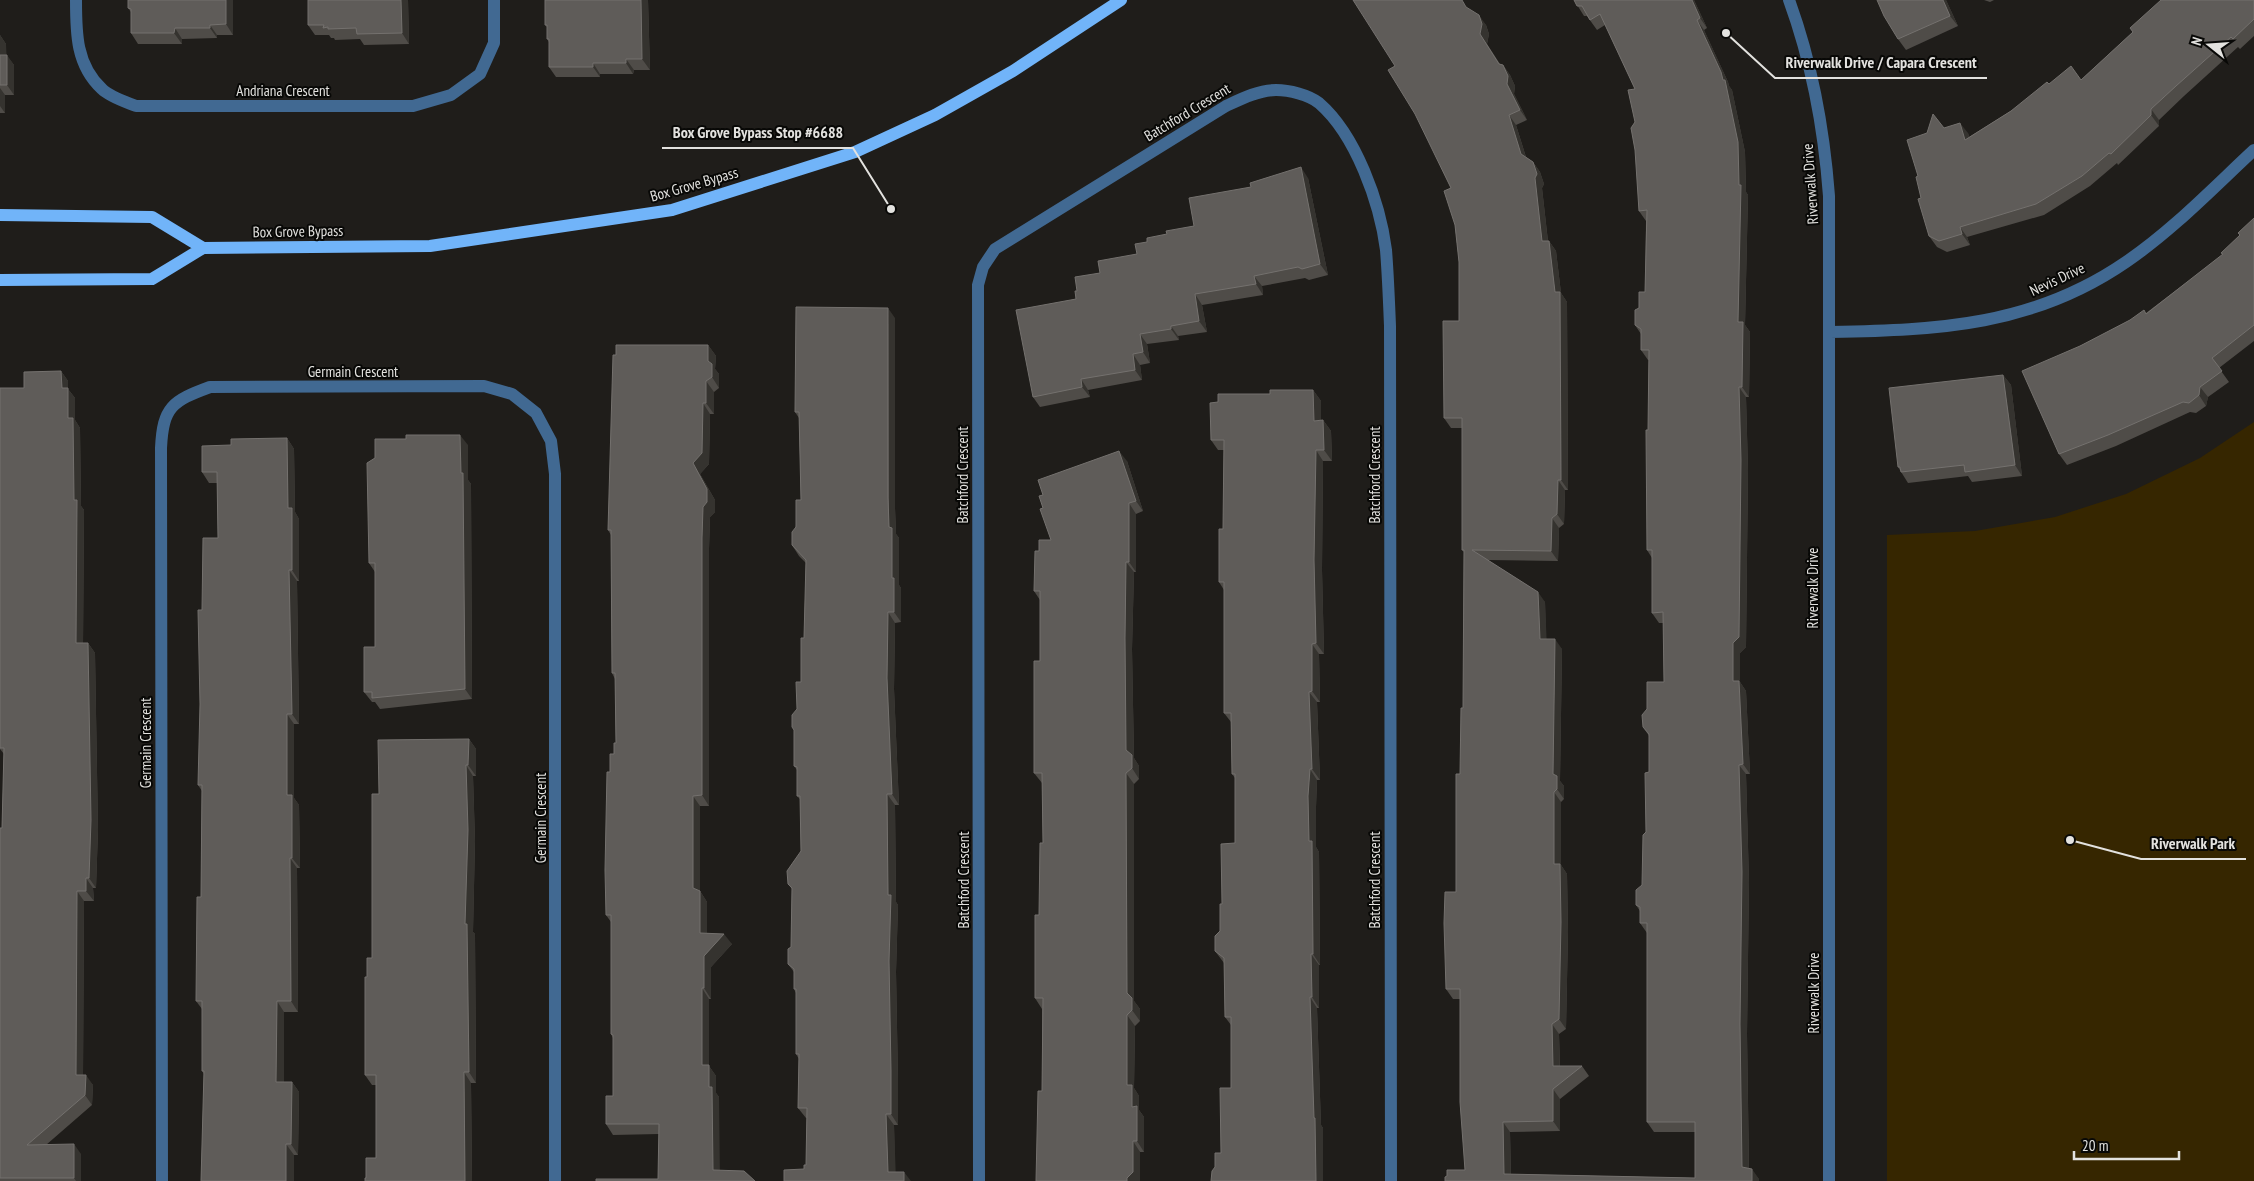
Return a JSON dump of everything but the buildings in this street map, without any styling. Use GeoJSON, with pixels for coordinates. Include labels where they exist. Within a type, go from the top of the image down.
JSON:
{"type":"FeatureCollection","features":[{"type":"Feature","properties":{"kind":"main road","name":"Box Grove Bypass"},"geometry":{"type":"LineString","coordinates":[[203,248],[430,246],[672,210],[855,152],[935,115],[1013,71],[1121,0]]}},
{"type":"Feature","properties":{"kind":"main road"},"geometry":{"type":"LineString","coordinates":[[0,215],[152,217],[203,248],[152,279],[0,280]]}},
{"type":"Feature","properties":{"kind":"street","name":"Andriana Crescent"},"geometry":{"type":"LineString","coordinates":[[76,0],[76,30],[81,60],[102,90],[136,106],[413,106],[452,95],[480,74],[494,43],[494,0]]}},
{"type":"Feature","properties":{"kind":"street","name":"Riverwalk Drive"},"geometry":{"type":"LineString","coordinates":[[1789,0],[1800,29],[1819,108],[1829,196],[1829,1181]]}},
{"type":"Feature","properties":{"kind":"street","name":"Batchford Crescent"},"geometry":{"type":"LineString","coordinates":[[979,1181],[978,285],[983,267],[995,249],[1226,106],[1248,95],[1275,90],[1297,93],[1318,102],[1342,129],[1360,159],[1374,200],[1386,248],[1390,326],[1390,1181]]}},
{"type":"Feature","properties":{"kind":"street","name":"Nevis Drive"},"geometry":{"type":"LineString","coordinates":[[1830,332],[1953,327],[1986,322],[2020,313],[2070,294],[2126,262],[2161,235],[2254,150]]}},
{"type":"Feature","properties":{"kind":"street","name":"Germain Crescent"},"geometry":{"type":"LineString","coordinates":[[162,1181],[161,448],[162,429],[169,409],[192,394],[210,388],[484,386],[512,394],[536,412],[552,441],[555,474],[556,1181]]}},
{"type":"Feature","properties":{"kind":"shaded area"},"geometry":{"type":"Polygon","coordinates":[[[2254,422],[2254,1181],[1887,1181],[1887,535],[1975,531],[2055,517],[2126,494],[2200,458],[2254,422]]]}},
{"type":"Feature","properties":{"kind":"place","name":"Riverwalk Drive / Capara Crescent"},"geometry":{"type":"Point","coordinates":[1726,33]}},
{"type":"Feature","properties":{"kind":"place","name":"Box Grove Bypass Stop #6688"},"geometry":{"type":"Point","coordinates":[891,209]}},
{"type":"Feature","properties":{"kind":"place","name":"Riverwalk Park"},"geometry":{"type":"Point","coordinates":[2070,840]}}]}
